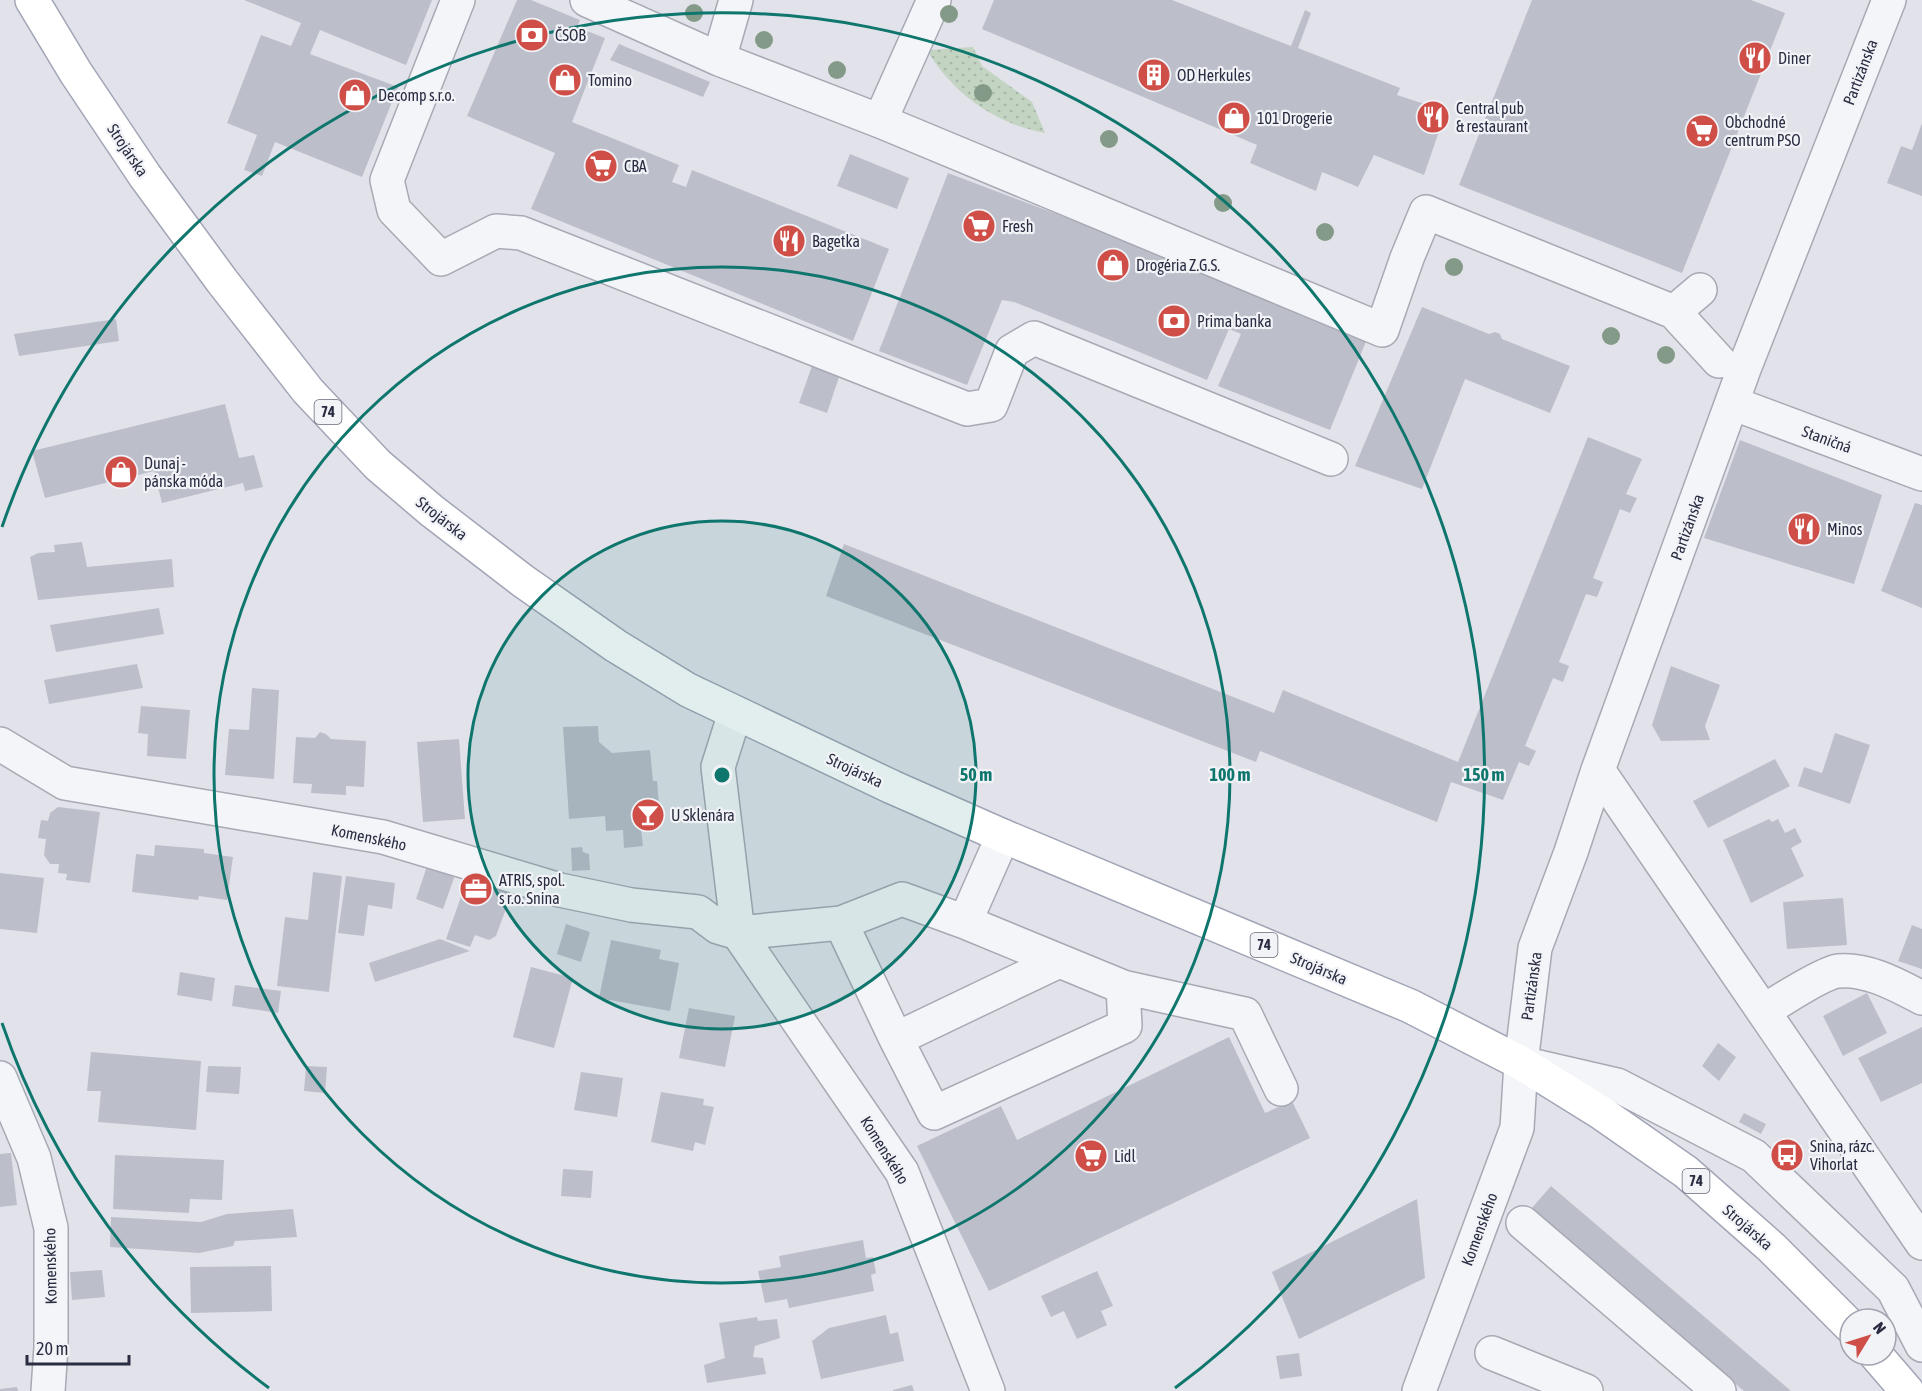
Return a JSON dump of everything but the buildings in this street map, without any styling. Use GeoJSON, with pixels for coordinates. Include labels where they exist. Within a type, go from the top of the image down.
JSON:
{"type":"FeatureCollection","features":[{"type":"Feature","properties":{"kind":"main road","name":"Strojárska"},"geometry":{"type":"LineString","coordinates":[[32,0],[76,73],[138,166],[222,281],[308,391],[378,465],[432,511],[523,581],[616,646],[688,690],[735,713],[1003,836],[1410,1006],[1521,1063],[1600,1112],[1686,1172],[1772,1248],[1838,1314]]}},
{"type":"Feature","properties":{"kind":"main road"},"geometry":{"type":"LineString","coordinates":[[1886,1367],[1907,1391]]}},
{"type":"Feature","properties":{"kind":"street"},"geometry":{"type":"LineString","coordinates":[[458,0],[387,180],[394,210],[441,259],[495,231],[521,233],[967,409],[991,405],[1012,351],[1034,338],[1331,459]]}},
{"type":"Feature","properties":{"kind":"street"},"geometry":{"type":"LineString","coordinates":[[586,0],[719,59],[880,121],[1382,330],[1426,212],[1674,312],[1719,361]]}},
{"type":"Feature","properties":{"kind":"street"},"geometry":{"type":"LineString","coordinates":[[719,59],[736,0]]}},
{"type":"Feature","properties":{"kind":"street"},"geometry":{"type":"LineString","coordinates":[[880,121],[934,0]]}},
{"type":"Feature","properties":{"kind":"street","name":"Partizánska"},"geometry":{"type":"LineString","coordinates":[[1521,1063],[1535,948],[1748,359],[1888,0]]}},
{"type":"Feature","properties":{"kind":"street"},"geometry":{"type":"LineString","coordinates":[[1674,312],[1700,290]]}},
{"type":"Feature","properties":{"kind":"street","name":"Staničná"},"geometry":{"type":"LineString","coordinates":[[1732,404],[1922,474]]}},
{"type":"Feature","properties":{"kind":"street","name":"Komenského"},"geometry":{"type":"LineString","coordinates":[[735,713],[718,767],[738,933],[902,1172],[988,1391]]}},
{"type":"Feature","properties":{"kind":"street","name":"Komenského"},"geometry":{"type":"LineString","coordinates":[[0,744],[65,783],[383,837],[560,890],[632,904],[698,912],[718,927],[738,933]]}},
{"type":"Feature","properties":{"kind":"street"},"geometry":{"type":"LineString","coordinates":[[1598,770],[1922,1243]]}},
{"type":"Feature","properties":{"kind":"street"},"geometry":{"type":"LineString","coordinates":[[964,922],[1003,836]]}},
{"type":"Feature","properties":{"kind":"street"},"geometry":{"type":"LineString","coordinates":[[738,933],[841,923],[902,899],[1123,987],[1245,1014],[1281,1089]]}},
{"type":"Feature","properties":{"kind":"street"},"geometry":{"type":"LineString","coordinates":[[841,923],[896,1040],[934,1113],[1125,1026],[1123,987]]}},
{"type":"Feature","properties":{"kind":"street"},"geometry":{"type":"LineString","coordinates":[[896,1040],[1059,961]]}},
{"type":"Feature","properties":{"kind":"street"},"geometry":{"type":"LineString","coordinates":[[1764,1011],[1836,971],[1867,974],[1922,998]]}},
{"type":"Feature","properties":{"kind":"street","name":"Komenského"},"geometry":{"type":"LineString","coordinates":[[1419,1391],[1517,1128],[1521,1063]]}},
{"type":"Feature","properties":{"kind":"street"},"geometry":{"type":"LineString","coordinates":[[1521,1063],[1617,1085],[1754,1156],[1893,1289],[1922,1345]]}},
{"type":"Feature","properties":{"kind":"street","name":"Komenského"},"geometry":{"type":"LineString","coordinates":[[0,1078],[34,1158],[51,1228],[51,1347],[48,1391]]}},
{"type":"Feature","properties":{"kind":"street"},"geometry":{"type":"LineString","coordinates":[[1523,1223],[1719,1391]]}},
{"type":"Feature","properties":{"kind":"street"},"geometry":{"type":"LineString","coordinates":[[1491,1353],[1586,1391]]}},
{"type":"Feature","properties":{"kind":"green space"},"geometry":{"type":"Polygon","coordinates":[[[973,47],[982,66],[1032,102],[1045,133],[1009,122],[977,104],[949,80],[927,50],[973,47]]]}},
{"type":"Feature","properties":{"kind":"place","name":"ČSOB"},"geometry":{"type":"Point","coordinates":[532,35]}},
{"type":"Feature","properties":{"kind":"place","name":"Diner"},"geometry":{"type":"Point","coordinates":[1755,58]}},
{"type":"Feature","properties":{"kind":"place","name":"OD Herkules"},"geometry":{"type":"Point","coordinates":[1154,75]}},
{"type":"Feature","properties":{"kind":"place","name":"Tomino"},"geometry":{"type":"Point","coordinates":[565,80]}},
{"type":"Feature","properties":{"kind":"place","name":"Decomp s.r.o."},"geometry":{"type":"Point","coordinates":[355,95]}},
{"type":"Feature","properties":{"kind":"place","name":"Central pub & restaurant"},"geometry":{"type":"Point","coordinates":[1433,117]}},
{"type":"Feature","properties":{"kind":"place","name":"101 Drogerie"},"geometry":{"type":"Point","coordinates":[1234,118]}},
{"type":"Feature","properties":{"kind":"place","name":"Obchodné centrum PSO"},"geometry":{"type":"Point","coordinates":[1702,131]}},
{"type":"Feature","properties":{"kind":"place","name":"CBA"},"geometry":{"type":"Point","coordinates":[601,166]}},
{"type":"Feature","properties":{"kind":"place","name":"Fresh"},"geometry":{"type":"Point","coordinates":[979,226]}},
{"type":"Feature","properties":{"kind":"place","name":"Bagetka"},"geometry":{"type":"Point","coordinates":[789,241]}},
{"type":"Feature","properties":{"kind":"place","name":"Drogéria Z.G.S."},"geometry":{"type":"Point","coordinates":[1113,265]}},
{"type":"Feature","properties":{"kind":"place","name":"Prima banka"},"geometry":{"type":"Point","coordinates":[1174,321]}},
{"type":"Feature","properties":{"kind":"place","name":"Dunaj - pánska móda"},"geometry":{"type":"Point","coordinates":[121,472]}},
{"type":"Feature","properties":{"kind":"place","name":"Minos"},"geometry":{"type":"Point","coordinates":[1804,529]}},
{"type":"Feature","properties":{"kind":"place","name":"U Sklenára"},"geometry":{"type":"Point","coordinates":[648,815]}},
{"type":"Feature","properties":{"kind":"place","name":"ATRIS, spol. s r.o. Snina"},"geometry":{"type":"Point","coordinates":[476,889]}},
{"type":"Feature","properties":{"kind":"place","name":"Snina, rázc. Vihorlat"},"geometry":{"type":"Point","coordinates":[1787,1155]}},
{"type":"Feature","properties":{"kind":"place","name":"Lidl"},"geometry":{"type":"Point","coordinates":[1091,1156]}}]}
